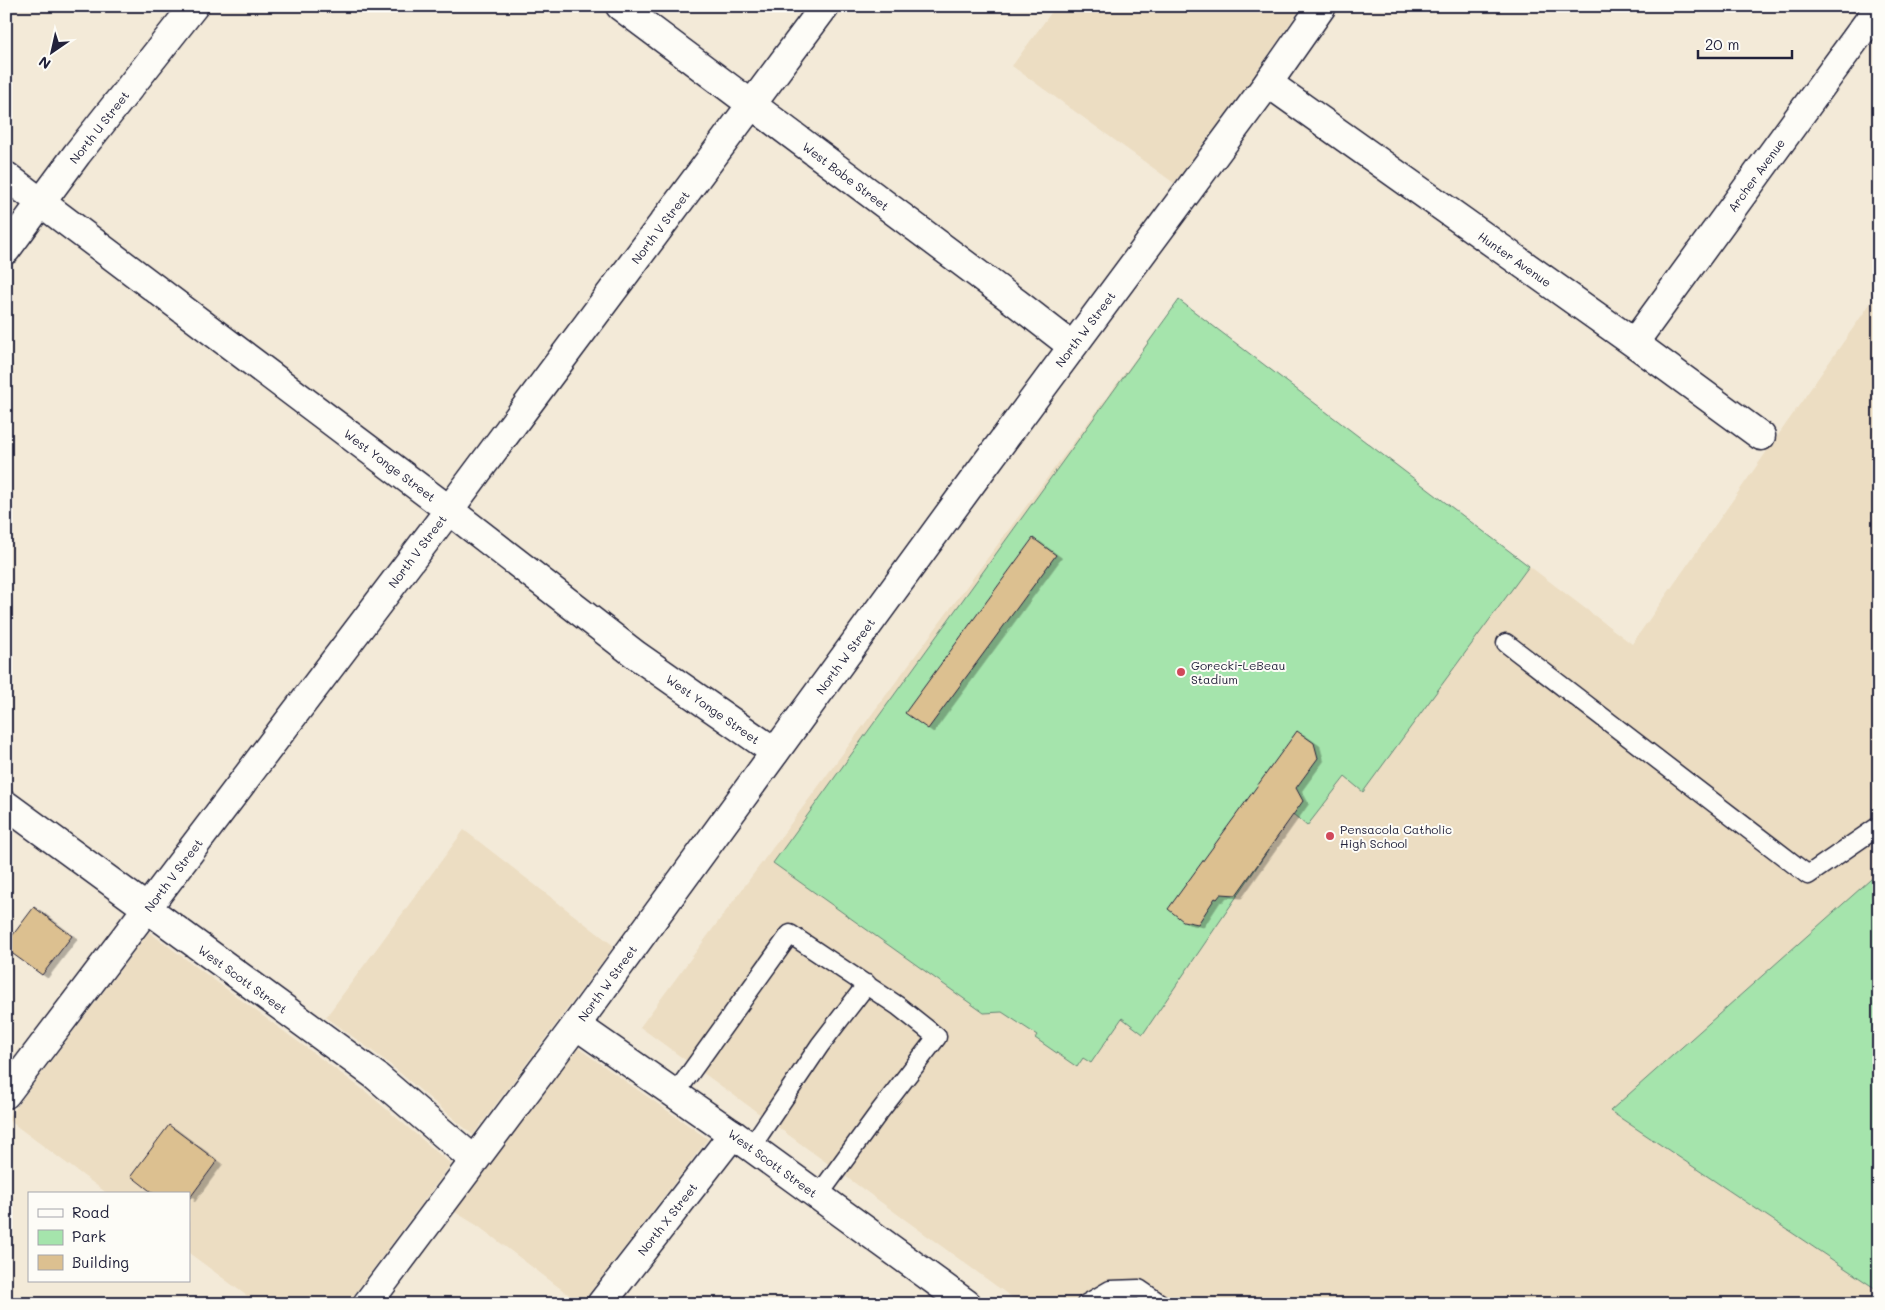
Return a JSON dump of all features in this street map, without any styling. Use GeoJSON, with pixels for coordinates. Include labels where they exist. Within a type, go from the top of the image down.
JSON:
{"type":"FeatureCollection","features":[{"type":"Feature","properties":{"kind":"street","name":"North U Street"},"geometry":{"type":"LineString","coordinates":[[6,250],[77,154],[194,6]]}},
{"type":"Feature","properties":{"kind":"street","name":"West Bobe Street"},"geometry":{"type":"LineString","coordinates":[[620,6],[1072,346]]}},
{"type":"Feature","properties":{"kind":"street","name":"North V Street"},"geometry":{"type":"LineString","coordinates":[[6,1094],[449,510],[825,6]]}},
{"type":"Feature","properties":{"kind":"street","name":"North W Street"},"geometry":{"type":"LineString","coordinates":[[367,1304],[576,1025],[1072,346],[1268,83],[1322,6]]}},
{"type":"Feature","properties":{"kind":"street","name":"Archer Avenue"},"geometry":{"type":"LineString","coordinates":[[1634,343],[1879,7]]}},
{"type":"Feature","properties":{"kind":"street","name":"Hunter Avenue"},"geometry":{"type":"LineString","coordinates":[[1268,83],[1634,343],[1761,436]]}},
{"type":"Feature","properties":{"kind":"street","name":"West Yonge Street"},"geometry":{"type":"LineString","coordinates":[[6,176],[449,510],[636,655],[775,752]]}},
{"type":"Feature","properties":{"kind":"street","name":"West Scott Street"},"geometry":{"type":"LineString","coordinates":[[6,805],[376,1076],[474,1160]]}},
{"type":"Feature","properties":{"kind":"street","name":"West Scott Street"},"geometry":{"type":"LineString","coordinates":[[576,1025],[742,1140],[967,1304]]}},
{"type":"Feature","properties":{"kind":"street","name":"North X Street"},"geometry":{"type":"LineString","coordinates":[[601,1304],[742,1140]]}},
{"type":"Feature","properties":{"kind":"lane"},"geometry":{"type":"LineString","coordinates":[[1506,643],[1808,875],[1879,826]]}},
{"type":"Feature","properties":{"kind":"lane"},"geometry":{"type":"LineString","coordinates":[[675,1094],[790,934],[898,1006],[937,1037],[818,1196]]}},
{"type":"Feature","properties":{"kind":"lane"},"geometry":{"type":"LineString","coordinates":[[742,1140],[820,1045],[866,984]]}},
{"type":"Feature","properties":{"kind":"lane"},"geometry":{"type":"LineString","coordinates":[[1086,1304],[1110,1290],[1139,1289],[1161,1304]]}},
{"type":"Feature","properties":{"kind":"shaded area"},"geometry":{"type":"Polygon","coordinates":[[[1056,6],[1302,6],[1255,74],[1174,183],[1012,66],[1056,6]]]}},
{"type":"Feature","properties":{"kind":"shaded area","name":"Pensacola Catholic High School"},"geometry":{"type":"Polygon","coordinates":[[[1879,291],[1879,1304],[1021,1304],[640,1027],[1179,300],[1632,644],[1879,291]]]}},
{"type":"Feature","properties":{"kind":"shaded area"},"geometry":{"type":"Polygon","coordinates":[[[464,830],[614,946],[473,1135],[387,1062],[326,1017],[464,830]]]}},
{"type":"Feature","properties":{"kind":"shaded area"},"geometry":{"type":"Polygon","coordinates":[[[149,932],[365,1091],[451,1164],[347,1304],[258,1304],[190,1254],[190,1192],[105,1192],[7,1119],[149,932]]]}},
{"type":"Feature","properties":{"kind":"shaded area"},"geometry":{"type":"Polygon","coordinates":[[[578,1048],[708,1139],[581,1304],[478,1226],[455,1212],[578,1048]]]}},
{"type":"Feature","properties":{"kind":"green space","name":"Gorecki-LeBeau Stadium"},"geometry":{"type":"Polygon","coordinates":[[[1179,300],[1529,566],[1363,792],[1345,777],[1307,826],[1293,814],[1143,1034],[1122,1018],[1091,1063],[1083,1058],[1077,1067],[1035,1038],[1037,1035],[1002,1012],[984,1013],[773,863],[1179,300]]]}},
{"type":"Feature","properties":{"kind":"green space"},"geometry":{"type":"Polygon","coordinates":[[[1879,872],[1879,1291],[1610,1111],[1879,872]]]}},
{"type":"Feature","properties":{"kind":"building"},"geometry":{"type":"Polygon","coordinates":[[[1033,538],[1056,555],[928,729],[905,713],[1033,538]]]}},
{"type":"Feature","properties":{"kind":"building"},"geometry":{"type":"Polygon","coordinates":[[[1297,731],[1314,743],[1318,758],[1296,788],[1303,801],[1236,895],[1221,894],[1217,899],[1215,898],[1198,924],[1183,921],[1168,909],[1297,731]]]}},
{"type":"Feature","properties":{"kind":"building"},"geometry":{"type":"Polygon","coordinates":[[[34,907],[72,936],[42,975],[6,949],[6,944],[34,907]]]}},
{"type":"Feature","properties":{"kind":"building"},"geometry":{"type":"Polygon","coordinates":[[[169,1125],[217,1161],[190,1198],[190,1192],[151,1192],[131,1176],[169,1125]]]}},
{"type":"Feature","properties":{"kind":"place","name":"Gorecki-LeBeau Stadium"},"geometry":{"type":"Point","coordinates":[1181,672]}},
{"type":"Feature","properties":{"kind":"place","name":"Pensacola Catholic High School"},"geometry":{"type":"Point","coordinates":[1330,836]}}]}
